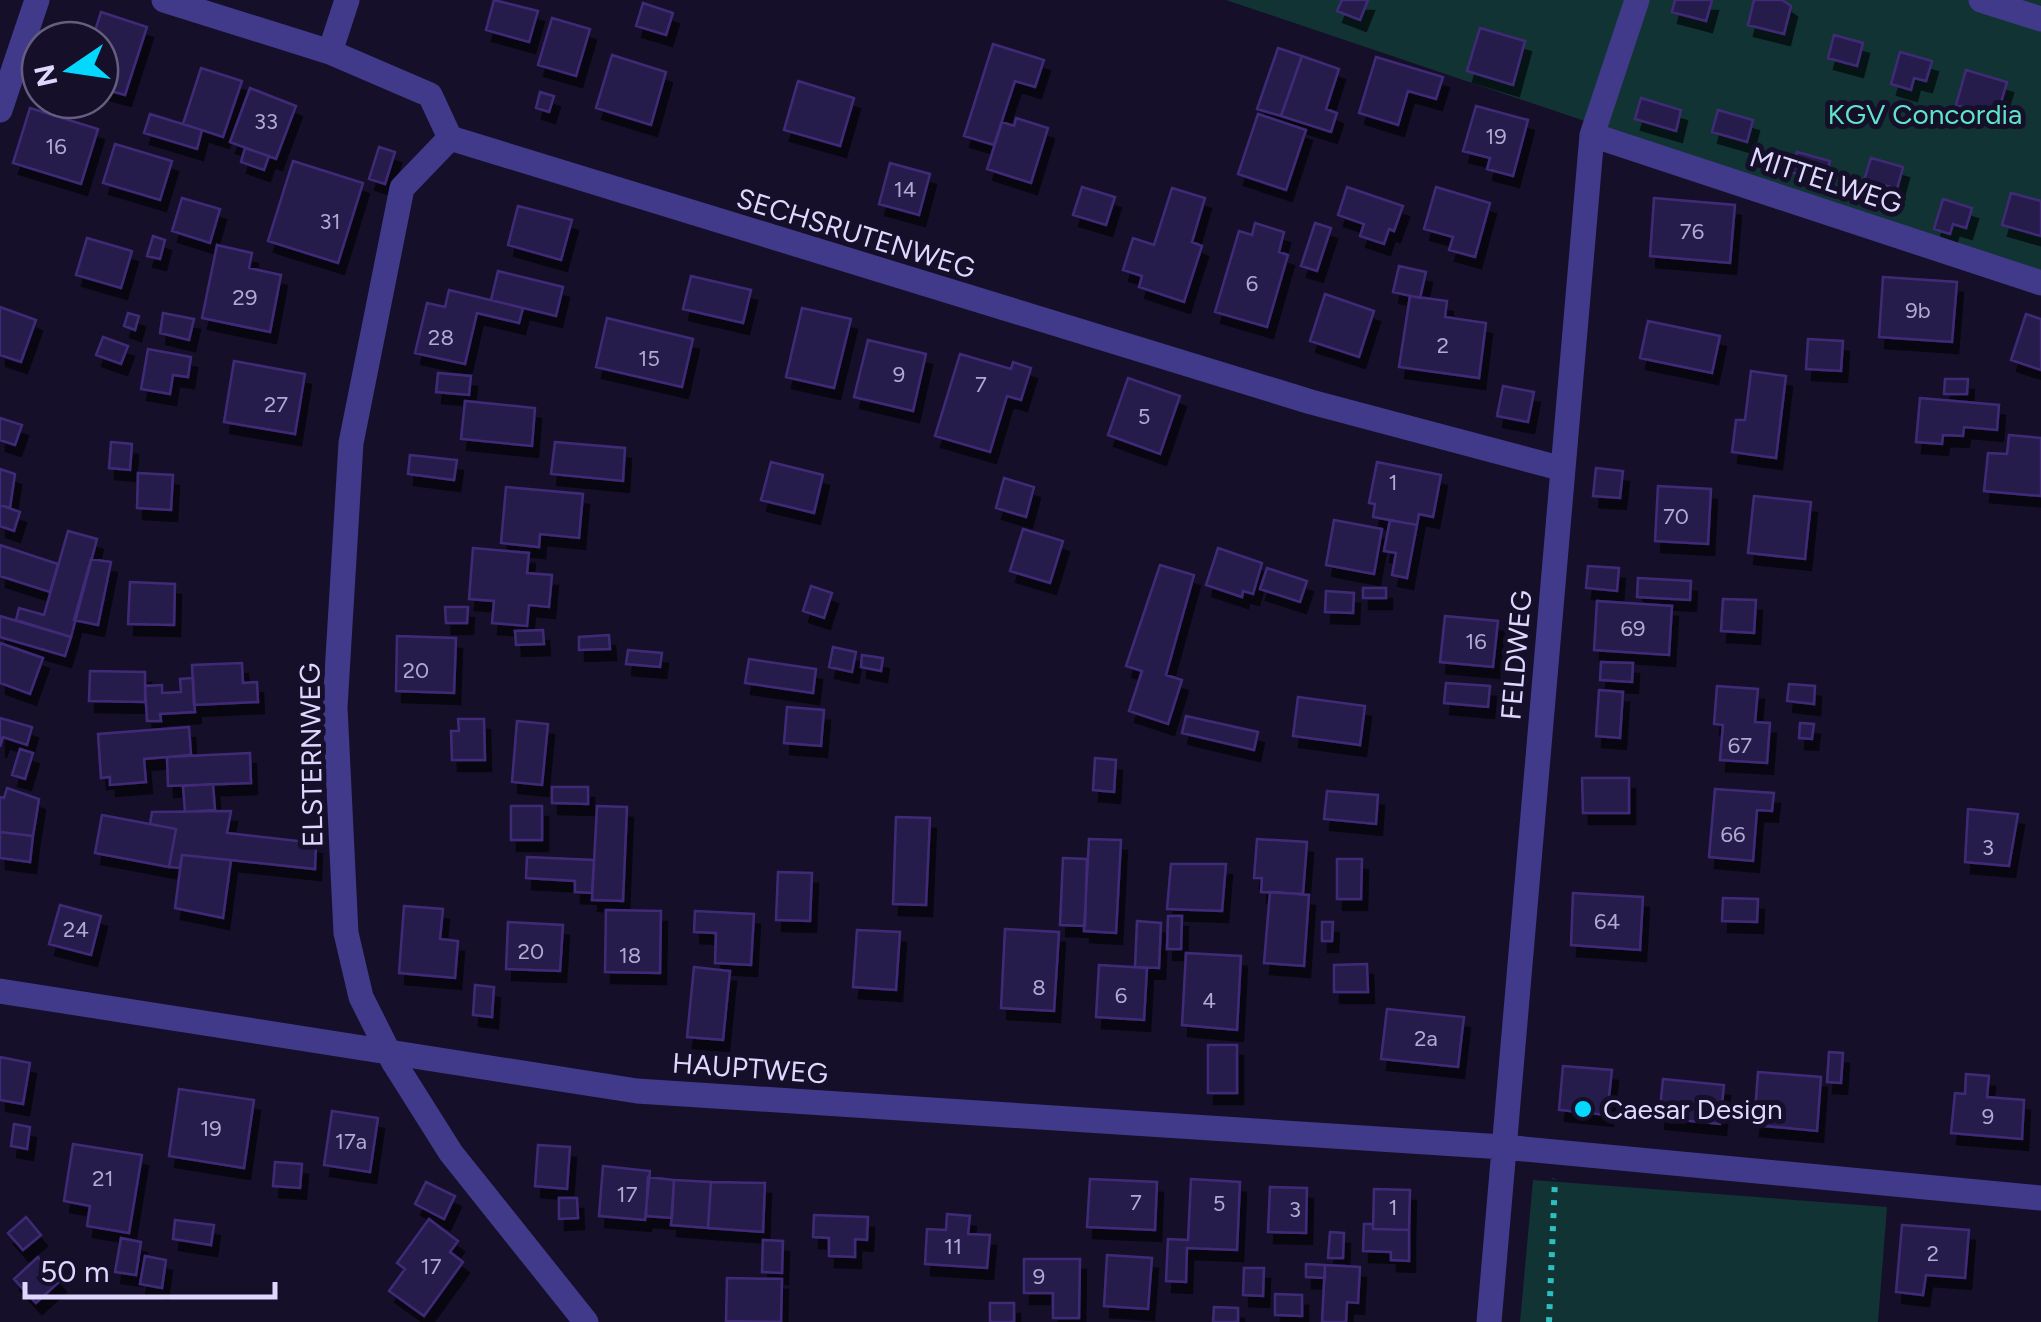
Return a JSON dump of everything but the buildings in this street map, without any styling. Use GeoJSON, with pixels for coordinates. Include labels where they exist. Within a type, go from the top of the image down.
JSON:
{"type":"FeatureCollection","features":[{"type":"Feature","properties":{"kind":"street"},"geometry":{"type":"LineString","coordinates":[[0,110],[36,0]]}},
{"type":"Feature","properties":{"kind":"street"},"geometry":{"type":"LineString","coordinates":[[164,0],[330,52],[430,94],[450,138]]}},
{"type":"Feature","properties":{"kind":"street"},"geometry":{"type":"LineString","coordinates":[[330,52],[348,0]]}},
{"type":"Feature","properties":{"kind":"street","name":"FELDWEG"},"geometry":{"type":"LineString","coordinates":[[1489,1322],[1592,135],[1637,0]]}},
{"type":"Feature","properties":{"kind":"street"},"geometry":{"type":"LineString","coordinates":[[1981,0],[2041,19]]}},
{"type":"Feature","properties":{"kind":"street","name":"MITTELWEG"},"geometry":{"type":"LineString","coordinates":[[1592,135],[2041,283]]}},
{"type":"Feature","properties":{"kind":"street","name":"SECHSRUTENWEG"},"geometry":{"type":"LineString","coordinates":[[450,138],[1311,402],[1563,469]]}},
{"type":"Feature","properties":{"kind":"street","name":"ELSTERNWEG"},"geometry":{"type":"LineString","coordinates":[[450,138],[402,188],[352,443],[335,707],[346,933],[361,997],[451,1153],[586,1322]]}},
{"type":"Feature","properties":{"kind":"street","name":"HAUPTWEG"},"geometry":{"type":"LineString","coordinates":[[0,992],[637,1091],[1556,1152],[2041,1198]]}},
{"type":"Feature","properties":{"kind":"path"},"geometry":{"type":"LineString","coordinates":[[1549,1322],[1556,1152]]}},
{"type":"Feature","properties":{"kind":"green space","name":"KGV Concordia"},"geometry":{"type":"Polygon","coordinates":[[[1226,0],[2041,0],[2041,275],[1226,0]]]}},
{"type":"Feature","properties":{"kind":"green space"},"geometry":{"type":"Polygon","coordinates":[[[1533,1180],[1887,1207],[1878,1322],[1520,1322],[1533,1180]]]}},
{"type":"Feature","properties":{"kind":"place","name":"Caesar Design"},"geometry":{"type":"Point","coordinates":[1583,1109]}}]}
